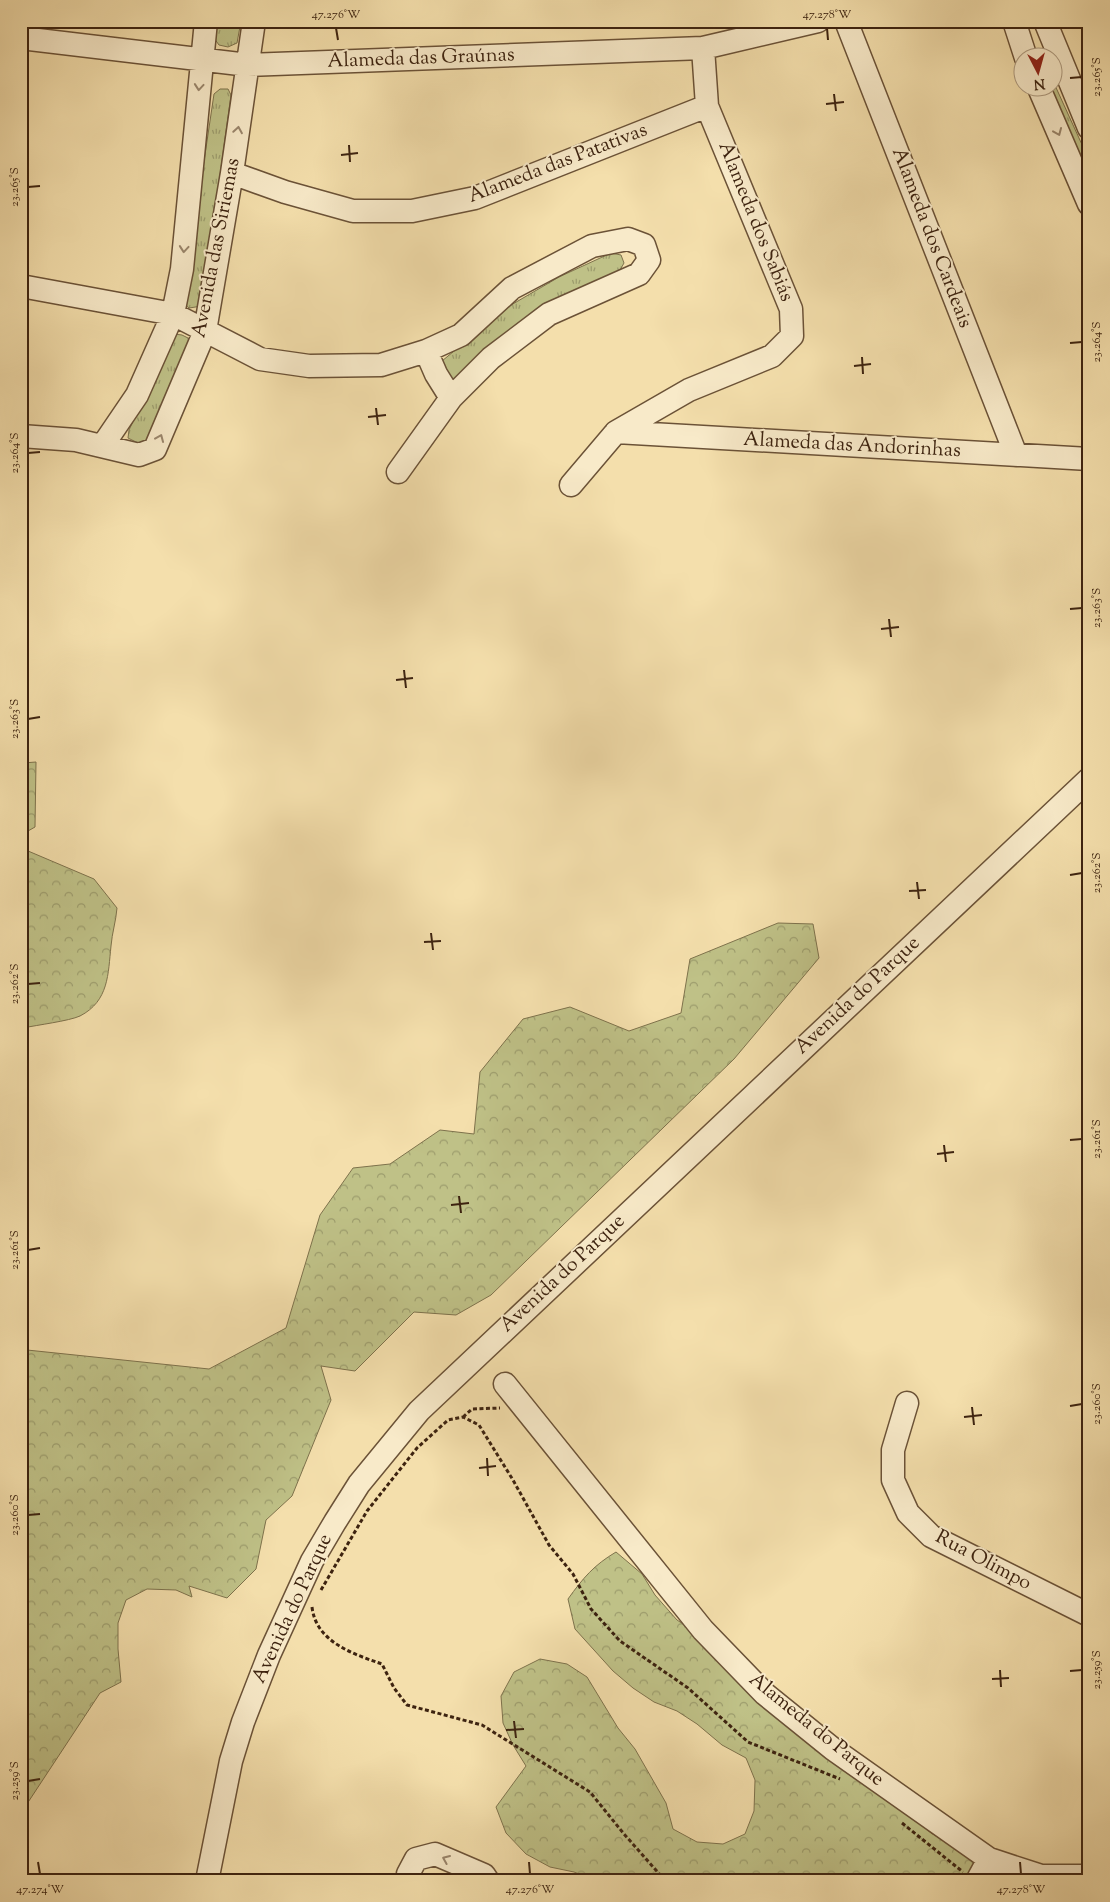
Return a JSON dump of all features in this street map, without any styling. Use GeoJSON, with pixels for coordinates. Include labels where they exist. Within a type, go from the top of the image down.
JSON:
{"type":"FeatureCollection","features":[{"type":"Feature","properties":{"kind":"street","name":"Avenida das Siriemas"},"geometry":{"type":"LineString","coordinates":[[206,21],[182,269],[173,314],[137,394],[103,445],[139,454],[155,449],[205,331],[232,173],[254,21]]}},
{"type":"Feature","properties":{"kind":"street","name":"Alameda das Graúnas"},"geometry":{"type":"LineString","coordinates":[[21,38],[248,65],[703,48],[818,21]]}},
{"type":"Feature","properties":{"kind":"street","name":"Alameda dos Cardeais"},"geometry":{"type":"LineString","coordinates":[[846,21],[1016,455]]}},
{"type":"Feature","properties":{"kind":"street"},"geometry":{"type":"LineString","coordinates":[[1014,21],[1023,48]]}},
{"type":"Feature","properties":{"kind":"street"},"geometry":{"type":"LineString","coordinates":[[1045,21],[1089,128]]}},
{"type":"Feature","properties":{"kind":"street","name":"Alameda dos Sabiás"},"geometry":{"type":"LineString","coordinates":[[571,485],[616,432],[689,390],[772,356],[792,336],[791,309],[707,106],[703,48]]}},
{"type":"Feature","properties":{"kind":"street"},"geometry":{"type":"LineString","coordinates":[[1043,98],[1089,204]]}},
{"type":"Feature","properties":{"kind":"street","name":"Alameda das Patativas"},"geometry":{"type":"LineString","coordinates":[[232,173],[285,192],[352,211],[412,211],[475,198],[707,106]]}},
{"type":"Feature","properties":{"kind":"street"},"geometry":{"type":"LineString","coordinates":[[1069,159],[1089,172]]}},
{"type":"Feature","properties":{"kind":"street"},"geometry":{"type":"LineString","coordinates":[[21,286],[173,314],[260,359],[309,366],[381,365],[426,351],[461,335],[512,288],[592,246],[628,239],[644,244],[649,260],[639,274],[549,314],[491,358],[451,398],[398,472]]}},
{"type":"Feature","properties":{"kind":"street"},"geometry":{"type":"LineString","coordinates":[[426,351],[436,374],[451,398]]}},
{"type":"Feature","properties":{"kind":"street","name":"Alameda das Andorinhas"},"geometry":{"type":"LineString","coordinates":[[616,432],[1089,459]]}},
{"type":"Feature","properties":{"kind":"street"},"geometry":{"type":"LineString","coordinates":[[21,436],[76,440],[103,445]]}},
{"type":"Feature","properties":{"kind":"street","name":"Avenida do Parque"},"geometry":{"type":"LineString","coordinates":[[207,1881],[231,1761],[242,1722],[269,1654],[312,1561],[359,1484],[419,1411],[1089,779]]}},
{"type":"Feature","properties":{"kind":"street","name":"Alameda do Parque"},"geometry":{"type":"LineString","coordinates":[[505,1384],[703,1630],[765,1694],[833,1749],[989,1859],[1041,1876],[1089,1876]]}},
{"type":"Feature","properties":{"kind":"street","name":"Rua Olimpo"},"geometry":{"type":"LineString","coordinates":[[907,1403],[893,1450],[894,1480],[908,1513],[932,1536],[1088,1612]]}},
{"type":"Feature","properties":{"kind":"street"},"geometry":{"type":"LineString","coordinates":[[411,1881],[408,1874],[416,1859],[435,1854],[484,1875],[488,1881]]}},
{"type":"Feature","properties":{"kind":"street"},"geometry":{"type":"LineString","coordinates":[[972,1878],[989,1859]]}},
{"type":"Feature","properties":{"kind":"path"},"geometry":{"type":"LineString","coordinates":[[318,1596],[367,1511],[416,1448],[448,1420],[463,1417],[472,1409],[523,1407]]}},
{"type":"Feature","properties":{"kind":"path"},"geometry":{"type":"LineString","coordinates":[[463,1417],[479,1425],[513,1480],[549,1545],[573,1574],[591,1610],[620,1642],[688,1688],[748,1742],[849,1782]]}},
{"type":"Feature","properties":{"kind":"path"},"geometry":{"type":"LineString","coordinates":[[315,1602],[312,1608],[318,1628],[331,1641],[360,1656],[382,1664],[394,1688],[407,1705],[482,1725],[590,1792],[649,1863],[662,1877],[670,1881]]}},
{"type":"Feature","properties":{"kind":"path"},"geometry":{"type":"LineString","coordinates":[[901,1822],[972,1878]]}},
{"type":"Feature","properties":{"kind":"green space"},"geometry":{"type":"Polygon","coordinates":[[[217,21],[241,21],[237,43],[228,47],[219,45],[214,38],[217,21]]]}},
{"type":"Feature","properties":{"kind":"green space"},"geometry":{"type":"Polygon","coordinates":[[[220,89],[228,89],[231,95],[202,306],[189,308],[183,303],[214,94],[220,89]]]}},
{"type":"Feature","properties":{"kind":"green space"},"geometry":{"type":"Polygon","coordinates":[[[1051,98],[1061,98],[1089,160],[1089,166],[1085,166],[1051,98]]]}},
{"type":"Feature","properties":{"kind":"green space"},"geometry":{"type":"Polygon","coordinates":[[[611,253],[621,255],[624,263],[620,270],[463,377],[451,379],[442,361],[506,308],[559,277],[611,253]]]}},
{"type":"Feature","properties":{"kind":"green space"},"geometry":{"type":"Polygon","coordinates":[[[174,334],[188,338],[190,345],[147,441],[138,443],[128,438],[129,430],[174,334]]]}},
{"type":"Feature","properties":{"kind":"green space"},"geometry":{"type":"Polygon","coordinates":[[[36,762],[35,827],[21,835],[21,766],[23,763],[36,762]]]}},
{"type":"Feature","properties":{"kind":"green space"},"geometry":{"type":"Polygon","coordinates":[[[21,848],[94,879],[117,908],[108,976],[102,995],[97,1003],[90,1010],[75,1018],[23,1028],[21,1031],[21,848]]]}},
{"type":"Feature","properties":{"kind":"green space"},"geometry":{"type":"Polygon","coordinates":[[[778,923],[813,924],[819,958],[734,1059],[491,1295],[456,1315],[414,1312],[355,1371],[321,1366],[331,1400],[292,1496],[266,1520],[256,1569],[227,1598],[189,1586],[192,1597],[176,1590],[147,1589],[126,1600],[118,1623],[121,1682],[100,1693],[21,1813],[21,1346],[27,1350],[209,1369],[286,1328],[320,1215],[353,1168],[390,1164],[440,1130],[474,1134],[480,1072],[523,1019],[570,1007],[629,1031],[681,1013],[690,959],[778,923]]]}},
{"type":"Feature","properties":{"kind":"green space"},"geometry":{"type":"Polygon","coordinates":[[[616,1552],[642,1574],[655,1595],[677,1620],[697,1633],[931,1833],[975,1859],[970,1881],[596,1881],[574,1872],[550,1867],[526,1854],[506,1833],[496,1807],[526,1766],[513,1745],[503,1723],[501,1696],[514,1672],[540,1659],[567,1664],[587,1677],[618,1728],[635,1749],[666,1803],[673,1829],[697,1842],[723,1844],[745,1834],[754,1811],[755,1780],[746,1758],[722,1745],[697,1724],[677,1711],[654,1702],[633,1688],[613,1671],[575,1629],[568,1599],[589,1573],[616,1552]]]}}]}
